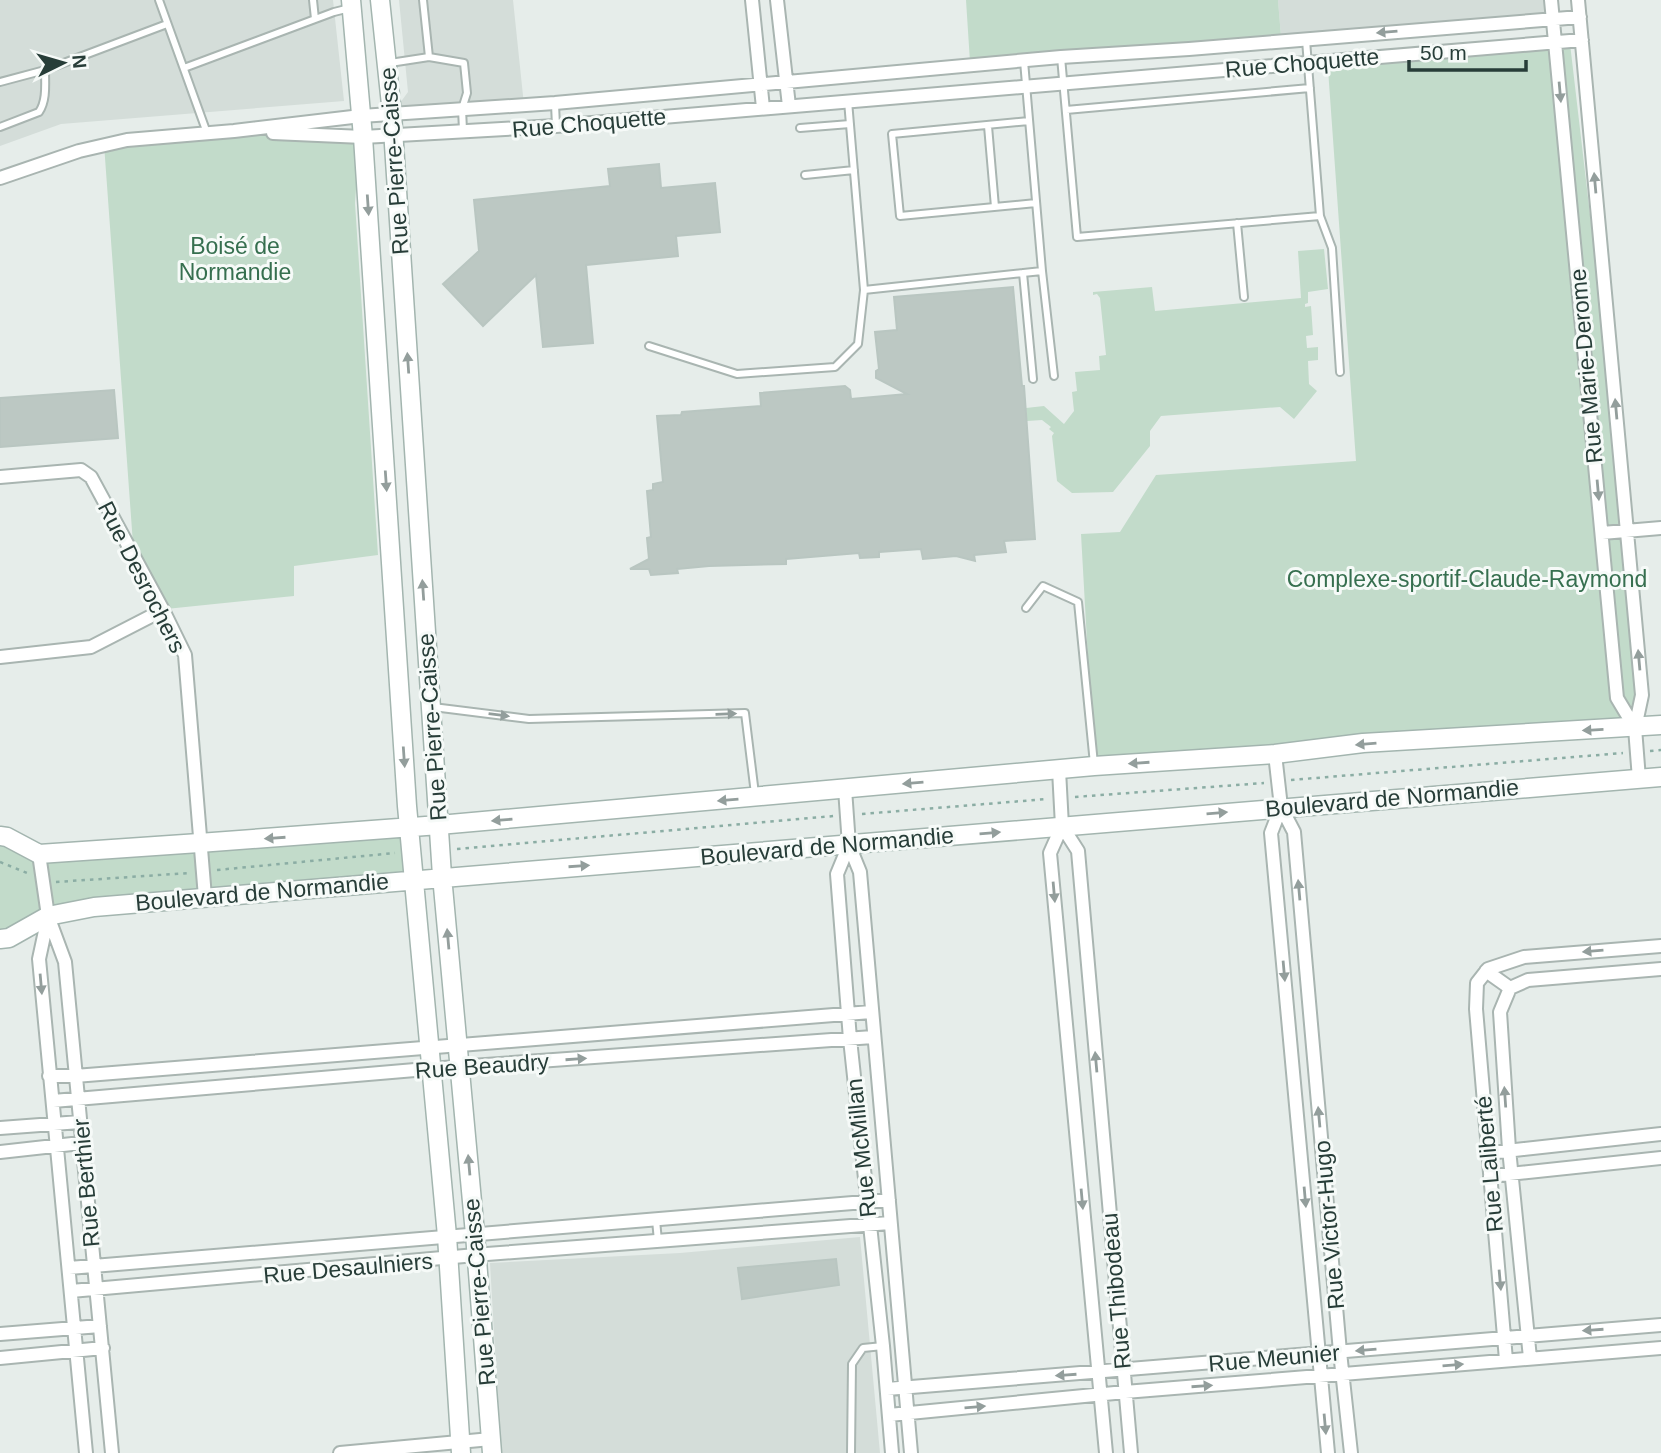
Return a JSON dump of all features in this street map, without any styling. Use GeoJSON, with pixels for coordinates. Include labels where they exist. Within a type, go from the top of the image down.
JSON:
{"type":"FeatureCollection","features":[{"type":"Feature","properties":{"kind":"street","name":"Rue Pierre-Caisse"},"geometry":{"type":"LineString","coordinates":[[380,0],[392,114],[440,850],[477,1255],[491,1446]]}},
{"type":"Feature","properties":{"kind":"street"},"geometry":{"type":"LineString","coordinates":[[752,0],[763,108]]}},
{"type":"Feature","properties":{"kind":"street"},"geometry":{"type":"LineString","coordinates":[[777,0],[789,106]]}},
{"type":"Feature","properties":{"kind":"street","name":"Rue Marie-Derome"},"geometry":{"type":"LineString","coordinates":[[1551,0],[1617,698],[1635,728]]}},
{"type":"Feature","properties":{"kind":"street","name":"Rue Marie-Derome"},"geometry":{"type":"LineString","coordinates":[[1578,0],[1642,695],[1635,728],[1639,779]]}},
{"type":"Feature","properties":{"kind":"street","name":"Rue Pierre-Caisse"},"geometry":{"type":"LineString","coordinates":[[351,4],[362,116],[409,827],[449,1259],[460,1447]]}},
{"type":"Feature","properties":{"kind":"street","name":"Rue Choquette"},"geometry":{"type":"LineString","coordinates":[[0,178],[79,151],[127,140],[362,116],[555,103],[1061,57],[1580,17]]}},
{"type":"Feature","properties":{"kind":"street","name":"Rue Choquette"},"geometry":{"type":"LineString","coordinates":[[234,131],[363,137],[556,126],[1582,40]]}},
{"type":"Feature","properties":{"kind":"street"},"geometry":{"type":"LineString","coordinates":[[1189,49],[1190,73]]}},
{"type":"Feature","properties":{"kind":"street"},"geometry":{"type":"LineString","coordinates":[[943,68],[944,94]]}},
{"type":"Feature","properties":{"kind":"street"},"geometry":{"type":"LineString","coordinates":[[383,441],[413,440]]}},
{"type":"Feature","properties":{"kind":"street","name":"Rue Desrochers"},"geometry":{"type":"LineString","coordinates":[[0,477],[81,470],[91,477],[185,655],[205,897]]}},
{"type":"Feature","properties":{"kind":"street"},"geometry":{"type":"LineString","coordinates":[[1602,533],[1661,528]]}},
{"type":"Feature","properties":{"kind":"street"},"geometry":{"type":"LineString","coordinates":[[390,549],[421,548]]}},
{"type":"Feature","properties":{"kind":"street"},"geometry":{"type":"LineString","coordinates":[[0,657],[91,647],[163,610]]}},
{"type":"Feature","properties":{"kind":"street"},"geometry":{"type":"LineString","coordinates":[[397,645],[427,644]]}},
{"type":"Feature","properties":{"kind":"street"},"geometry":{"type":"LineString","coordinates":[[401,710],[431,707]]}},
{"type":"Feature","properties":{"kind":"street"},"geometry":{"type":"LineString","coordinates":[[0,836],[39,854],[439,825],[1094,766],[1275,754],[1363,743],[1661,725]]}},
{"type":"Feature","properties":{"kind":"street","name":"Rue Victor-Hugo"},"geometry":{"type":"LineString","coordinates":[[1275,754],[1281,807],[1294,832],[1351,1453]]}},
{"type":"Feature","properties":{"kind":"street","name":"Rue Thibodeau"},"geometry":{"type":"LineString","coordinates":[[1059,770],[1062,826],[1050,853],[1106,1453]]}},
{"type":"Feature","properties":{"kind":"street","name":"Boulevard de Normandie"},"geometry":{"type":"LineString","coordinates":[[0,939],[9,938],[48,916],[94,906],[1661,777]]}},
{"type":"Feature","properties":{"kind":"street","name":"Rue McMillan"},"geometry":{"type":"LineString","coordinates":[[845,789],[849,845],[860,872],[911,1453]]}},
{"type":"Feature","properties":{"kind":"street","name":"Rue Victor-Hugo"},"geometry":{"type":"LineString","coordinates":[[1281,807],[1271,834],[1328,1453]]}},
{"type":"Feature","properties":{"kind":"street","name":"Rue Thibodeau"},"geometry":{"type":"LineString","coordinates":[[1062,826],[1078,851],[1131,1453]]}},
{"type":"Feature","properties":{"kind":"street","name":"Rue McMillan"},"geometry":{"type":"LineString","coordinates":[[849,845],[837,874],[850,1039],[892,1453]]}},
{"type":"Feature","properties":{"kind":"street","name":"Rue Berthier"},"geometry":{"type":"LineString","coordinates":[[39,854],[48,916],[65,962],[112,1453]]}},
{"type":"Feature","properties":{"kind":"street","name":"Rue Berthier"},"geometry":{"type":"LineString","coordinates":[[48,916],[39,959],[86,1453]]}},
{"type":"Feature","properties":{"kind":"street"},"geometry":{"type":"LineString","coordinates":[[1661,946],[1524,957],[1486,971],[1510,988],[1528,980],[1661,969]]}},
{"type":"Feature","properties":{"kind":"street","name":"Rue Laliberté"},"geometry":{"type":"LineString","coordinates":[[1486,971],[1477,983],[1476,1009],[1506,1360]]}},
{"type":"Feature","properties":{"kind":"street","name":"Rue Laliberté"},"geometry":{"type":"LineString","coordinates":[[1510,988],[1500,1012],[1509,1149],[1530,1358]]}},
{"type":"Feature","properties":{"kind":"street","name":"Rue Beaudry"},"geometry":{"type":"LineString","coordinates":[[49,1076],[872,1012]]}},
{"type":"Feature","properties":{"kind":"street"},"geometry":{"type":"LineString","coordinates":[[672,1027],[673,1053]]}},
{"type":"Feature","properties":{"kind":"street","name":"Rue Beaudry"},"geometry":{"type":"LineString","coordinates":[[53,1101],[290,1080],[873,1037]]}},
{"type":"Feature","properties":{"kind":"street"},"geometry":{"type":"LineString","coordinates":[[288,1057],[290,1080]]}},
{"type":"Feature","properties":{"kind":"street"},"geometry":{"type":"LineString","coordinates":[[195,1066],[197,1089]]}},
{"type":"Feature","properties":{"kind":"street"},"geometry":{"type":"LineString","coordinates":[[1294,1083],[1316,1081]]}},
{"type":"Feature","properties":{"kind":"street"},"geometry":{"type":"LineString","coordinates":[[0,1128],[80,1122]]}},
{"type":"Feature","properties":{"kind":"street"},"geometry":{"type":"LineString","coordinates":[[1076,1131],[1101,1130]]}},
{"type":"Feature","properties":{"kind":"street"},"geometry":{"type":"LineString","coordinates":[[1488,1153],[1661,1135]]}},
{"type":"Feature","properties":{"kind":"street"},"geometry":{"type":"LineString","coordinates":[[0,1152],[81,1143]]}},
{"type":"Feature","properties":{"kind":"street"},"geometry":{"type":"LineString","coordinates":[[1490,1176],[1661,1158]]}},
{"type":"Feature","properties":{"kind":"street","name":"Rue Desaulniers"},"geometry":{"type":"LineString","coordinates":[[69,1268],[889,1200]]}},
{"type":"Feature","properties":{"kind":"street","name":"Rue Desaulniers"},"geometry":{"type":"LineString","coordinates":[[71,1291],[477,1255],[890,1223]]}},
{"type":"Feature","properties":{"kind":"street","name":"Rue Desaulniers"},"geometry":{"type":"LineString","coordinates":[[245,1254],[247,1277]]}},
{"type":"Feature","properties":{"kind":"street","name":"Rue Meunier"},"geometry":{"type":"LineString","coordinates":[[887,1389],[1661,1325]]}},
{"type":"Feature","properties":{"kind":"street"},"geometry":{"type":"LineString","coordinates":[[0,1334],[100,1326]]}},
{"type":"Feature","properties":{"kind":"street"},"geometry":{"type":"LineString","coordinates":[[883,1346],[901,1343]]}},
{"type":"Feature","properties":{"kind":"street"},"geometry":{"type":"LineString","coordinates":[[0,1358],[103,1348]]}},
{"type":"Feature","properties":{"kind":"street","name":"Rue Meunier"},"geometry":{"type":"LineString","coordinates":[[889,1415],[1125,1392],[1661,1348]]}},
{"type":"Feature","properties":{"kind":"street"},"geometry":{"type":"LineString","coordinates":[[340,1453],[491,1446]]}},
{"type":"Feature","properties":{"kind":"lane"},"geometry":{"type":"LineString","coordinates":[[159,0],[208,133]]}},
{"type":"Feature","properties":{"kind":"lane"},"geometry":{"type":"LineString","coordinates":[[313,0],[315,19]]}},
{"type":"Feature","properties":{"kind":"lane"},"geometry":{"type":"LineString","coordinates":[[423,0],[429,57]]}},
{"type":"Feature","properties":{"kind":"lane"},"geometry":{"type":"LineString","coordinates":[[184,68],[351,4]]}},
{"type":"Feature","properties":{"kind":"lane"},"geometry":{"type":"LineString","coordinates":[[0,82],[45,69],[167,24]]}},
{"type":"Feature","properties":{"kind":"lane"},"geometry":{"type":"LineString","coordinates":[[1306,39],[1320,216],[1332,248],[1340,372]]}},
{"type":"Feature","properties":{"kind":"lane"},"geometry":{"type":"LineString","coordinates":[[387,63],[429,57],[464,64],[467,93],[461,109],[463,132]]}},
{"type":"Feature","properties":{"kind":"lane"},"geometry":{"type":"LineString","coordinates":[[1061,57],[1077,237],[1320,216]]}},
{"type":"Feature","properties":{"kind":"lane"},"geometry":{"type":"LineString","coordinates":[[1024,61],[1054,376]]}},
{"type":"Feature","properties":{"kind":"lane"},"geometry":{"type":"LineString","coordinates":[[0,127],[39,111],[45,93],[45,69]]}},
{"type":"Feature","properties":{"kind":"lane"},"geometry":{"type":"LineString","coordinates":[[1066,110],[1310,88]]}},
{"type":"Feature","properties":{"kind":"lane"},"geometry":{"type":"LineString","coordinates":[[649,346],[737,374],[835,367],[858,344],[864,290],[848,101]]}},
{"type":"Feature","properties":{"kind":"lane"},"geometry":{"type":"LineString","coordinates":[[555,103],[556,126]]}},
{"type":"Feature","properties":{"kind":"lane"},"geometry":{"type":"LineString","coordinates":[[1029,121],[892,134],[900,216],[1036,203]]}},
{"type":"Feature","properties":{"kind":"lane"},"geometry":{"type":"LineString","coordinates":[[800,128],[850,124]]}},
{"type":"Feature","properties":{"kind":"lane"},"geometry":{"type":"LineString","coordinates":[[988,125],[995,207]]}},
{"type":"Feature","properties":{"kind":"lane"},"geometry":{"type":"LineString","coordinates":[[806,175],[854,170]]}},
{"type":"Feature","properties":{"kind":"lane"},"geometry":{"type":"LineString","coordinates":[[1237,223],[1244,297]]}},
{"type":"Feature","properties":{"kind":"lane"},"geometry":{"type":"LineString","coordinates":[[864,290],[1042,271]]}},
{"type":"Feature","properties":{"kind":"lane"},"geometry":{"type":"LineString","coordinates":[[1023,273],[1033,379]]}},
{"type":"Feature","properties":{"kind":"lane"},"geometry":{"type":"LineString","coordinates":[[1026,608],[1043,586],[1078,602],[1094,766]]}},
{"type":"Feature","properties":{"kind":"lane"},"geometry":{"type":"LineString","coordinates":[[431,707],[529,719],[745,713],[755,797]]}},
{"type":"Feature","properties":{"kind":"lane"},"geometry":{"type":"LineString","coordinates":[[656,1220],[658,1241]]}},
{"type":"Feature","properties":{"kind":"lane"},"geometry":{"type":"LineString","coordinates":[[850,1453],[852,1364],[863,1349],[883,1346]]}},
{"type":"Feature","properties":{"kind":"path"},"geometry":{"type":"LineString","coordinates":[[440,850],[1661,750]]}},
{"type":"Feature","properties":{"kind":"path"},"geometry":{"type":"LineString","coordinates":[[0,862],[51,883],[202,872],[411,851]]}},
{"type":"Feature","properties":{"kind":"shaded area"},"geometry":{"type":"Polygon","coordinates":[[[0,0],[333,0],[344,101],[61,124],[0,146],[0,0]]]}},
{"type":"Feature","properties":{"kind":"shaded area"},"geometry":{"type":"Polygon","coordinates":[[[399,0],[513,0],[524,105],[392,114],[408,92],[399,0]]]}},
{"type":"Feature","properties":{"kind":"shaded area"},"geometry":{"type":"Polygon","coordinates":[[[1278,0],[1551,0],[1553,18],[1281,37],[1278,0]]]}},
{"type":"Feature","properties":{"kind":"shaded area"},"geometry":{"type":"Polygon","coordinates":[[[860,1237],[880,1453],[501,1453],[490,1263],[680,1253],[860,1237]]]}},
{"type":"Feature","properties":{"kind":"green space"},"geometry":{"type":"Polygon","coordinates":[[[966,0],[1278,0],[1281,37],[970,62],[966,0]]]}},
{"type":"Feature","properties":{"kind":"green space","name":"Complexe-sportif-Claude-Raymond"},"geometry":{"type":"Polygon","coordinates":[[[1569,35],[1627,531],[1641,725],[1094,766],[1081,534],[1120,532],[1156,475],[1356,461],[1327,55],[1569,35]]]}},
{"type":"Feature","properties":{"kind":"green space","name":"Boisé de Normandie"},"geometry":{"type":"Polygon","coordinates":[[[258,130],[360,136],[355,203],[378,555],[294,566],[294,596],[166,609],[133,544],[104,144],[258,130]]]}},
{"type":"Feature","properties":{"kind":"green space"},"geometry":{"type":"Polygon","coordinates":[[[1324,249],[1328,289],[1308,292],[1308,303],[1305,304],[1305,307],[1311,306],[1313,335],[1306,336],[1307,348],[1318,347],[1318,360],[1308,361],[1309,384],[1317,391],[1294,419],[1280,407],[1161,416],[1150,431],[1150,446],[1113,492],[1072,493],[1057,481],[1052,436],[1054,433],[1042,420],[1027,421],[1026,408],[1044,406],[1064,424],[1074,411],[1072,392],[1077,391],[1075,372],[1100,370],[1099,356],[1106,355],[1100,298],[1097,294],[1093,295],[1093,292],[1152,287],[1155,311],[1301,298],[1298,251],[1324,249]]]}},
{"type":"Feature","properties":{"kind":"green space"},"geometry":{"type":"Polygon","coordinates":[[[409,827],[414,878],[94,907],[0,939],[0,836],[39,854],[409,827]]]}},
{"type":"Feature","properties":{"kind":"building"},"geometry":{"type":"Polygon","coordinates":[[[659,164],[661,188],[715,183],[720,232],[676,236],[678,256],[586,265],[593,343],[543,347],[536,275],[483,326],[443,284],[479,251],[474,200],[610,186],[608,169],[659,164]]]}},
{"type":"Feature","properties":{"kind":"building"},"geometry":{"type":"Polygon","coordinates":[[[1013,287],[1024,386],[1035,539],[1004,541],[1006,552],[974,555],[975,561],[956,556],[923,559],[921,549],[879,552],[879,557],[860,558],[859,553],[786,559],[786,564],[709,566],[677,569],[678,573],[651,575],[649,569],[630,569],[649,559],[647,538],[651,537],[647,491],[653,490],[653,484],[663,482],[657,416],[761,406],[760,393],[845,386],[850,390],[851,399],[907,394],[876,378],[876,371],[879,369],[875,332],[897,330],[894,297],[1013,287]]]}},
{"type":"Feature","properties":{"kind":"building"},"geometry":{"type":"Polygon","coordinates":[[[114,390],[118,438],[0,447],[0,398],[114,390]]]}},
{"type":"Feature","properties":{"kind":"building"},"geometry":{"type":"Polygon","coordinates":[[[836,1259],[839,1285],[742,1299],[738,1268],[836,1259]]]}}]}
